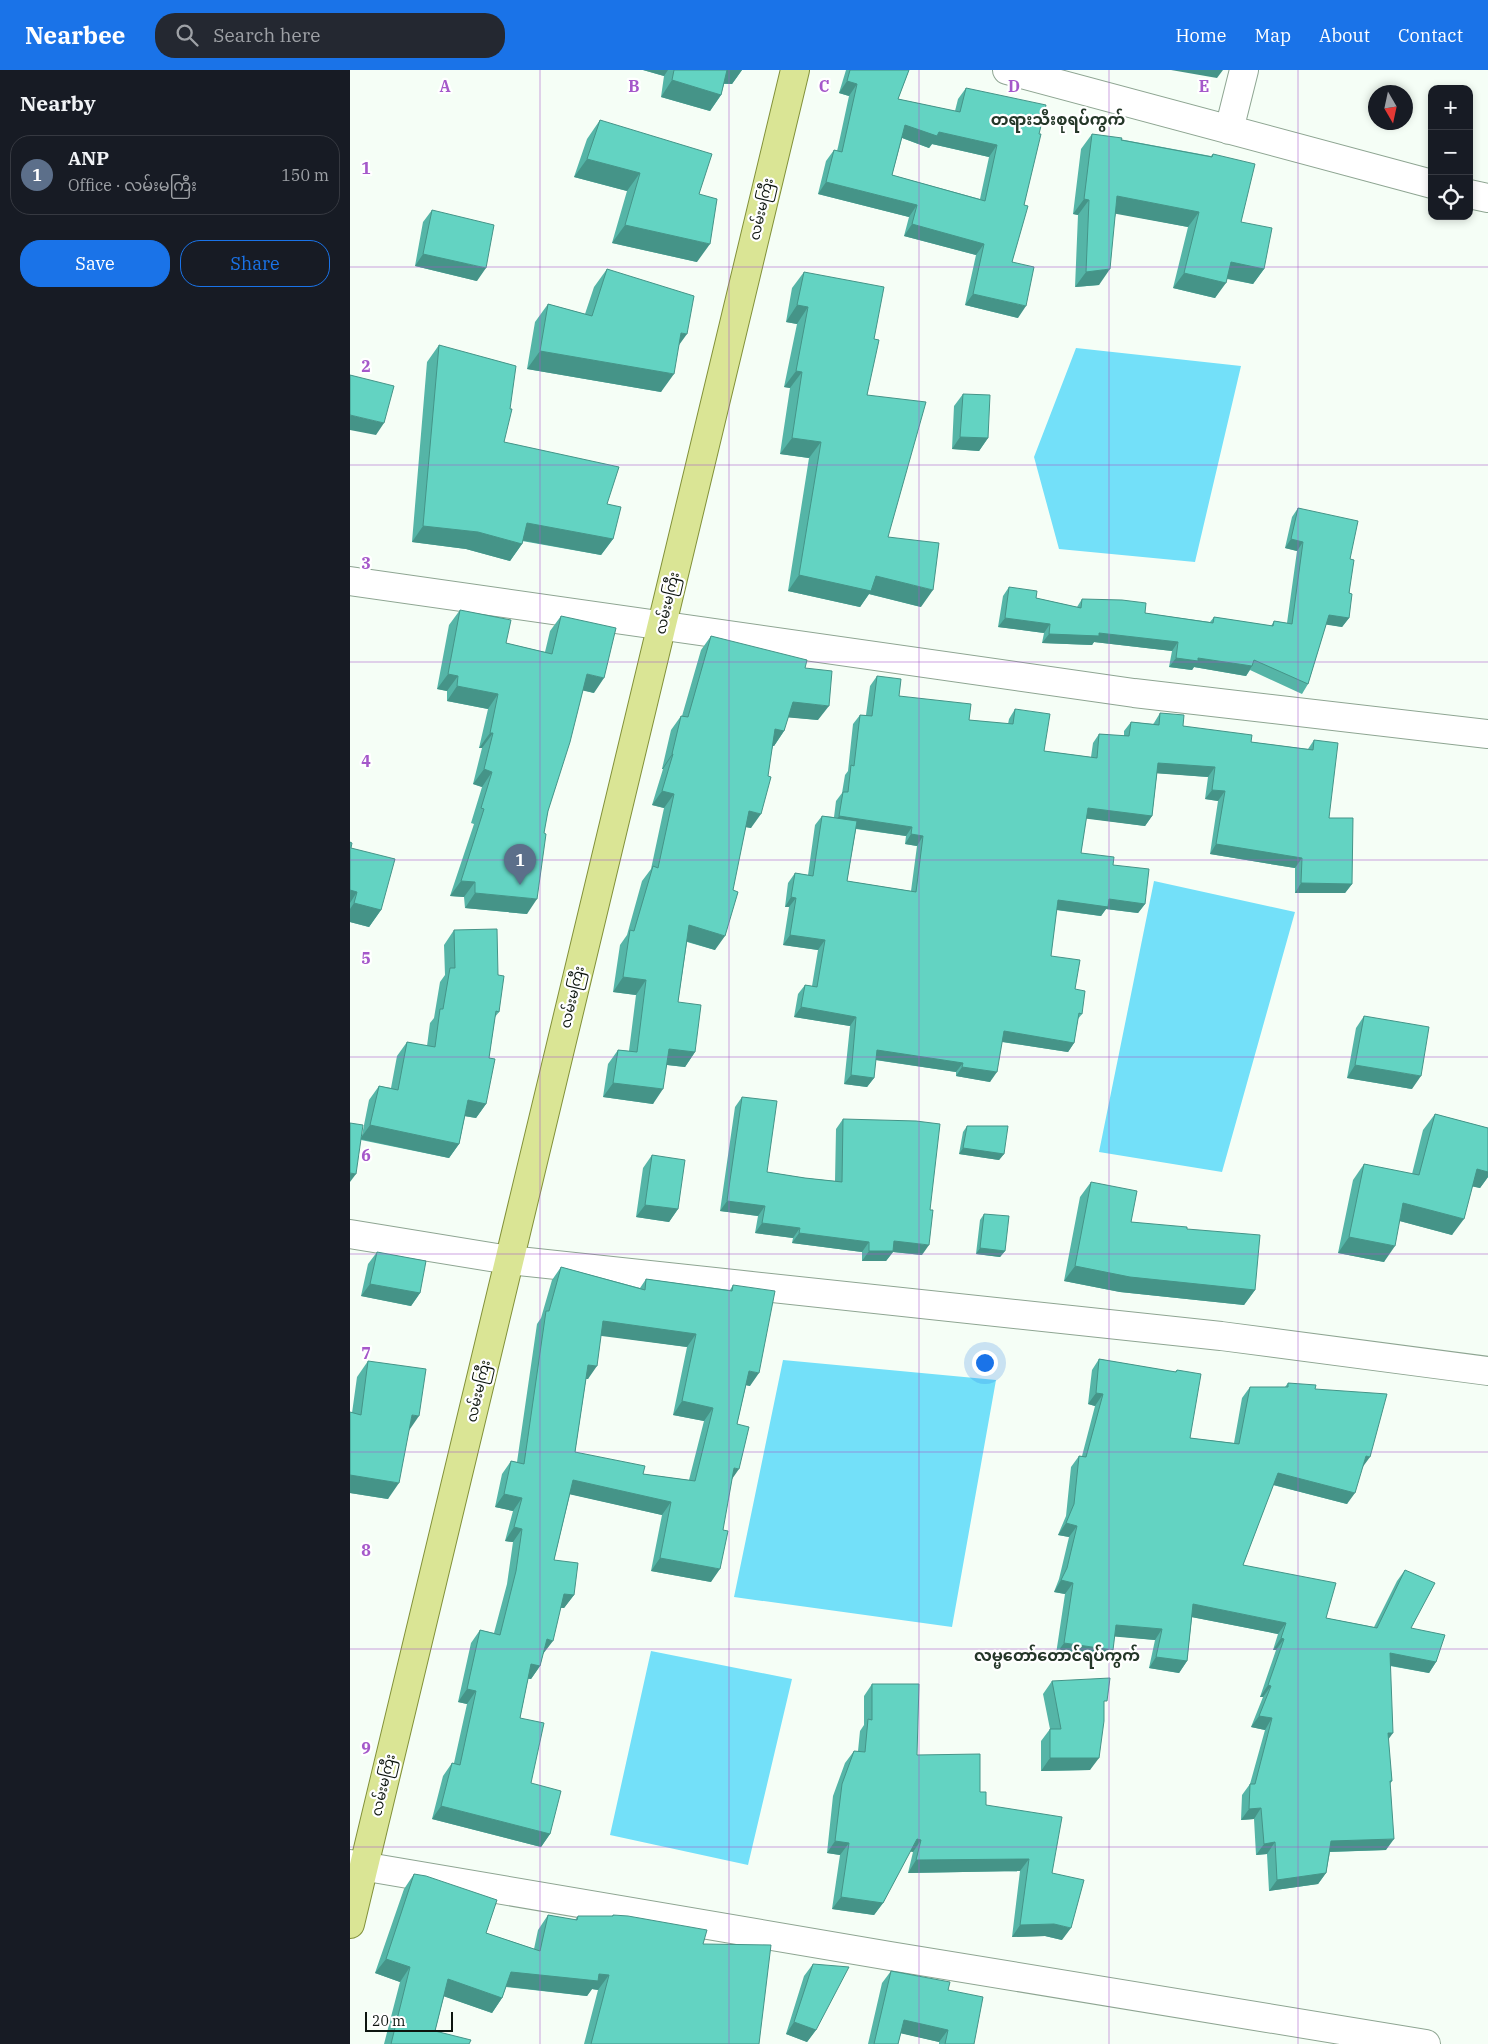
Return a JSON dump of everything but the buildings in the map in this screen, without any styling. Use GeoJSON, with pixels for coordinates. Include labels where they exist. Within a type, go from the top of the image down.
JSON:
{"type":"FeatureCollection","features":[{"type":"Feature","properties":{"kind":"main road","name":"လမ်းမကြီး"},"geometry":{"type":"LineString","coordinates":[[350,1924],[357,1865],[509,1260],[795,70]]}},
{"type":"Feature","properties":{"kind":"street"},"geometry":{"type":"LineString","coordinates":[[1008,70],[1428,183]]}},
{"type":"Feature","properties":{"kind":"street"},"geometry":{"type":"LineString","coordinates":[[1229,130],[1244,70]]}},
{"type":"Feature","properties":{"kind":"street"},"geometry":{"type":"LineString","coordinates":[[1473,195],[1488,198]]}},
{"type":"Feature","properties":{"kind":"street"},"geometry":{"type":"LineString","coordinates":[[350,581],[661,627],[1134,693],[1488,734]]}},
{"type":"Feature","properties":{"kind":"street"},"geometry":{"type":"LineString","coordinates":[[350,1234],[509,1260],[1221,1336],[1488,1371]]}},
{"type":"Feature","properties":{"kind":"street"},"geometry":{"type":"LineString","coordinates":[[357,1865],[870,1953],[1426,2044]]}},
{"type":"Feature","properties":{"kind":"water"},"geometry":{"type":"Polygon","coordinates":[[[1076,348],[1241,366],[1195,562],[1059,549],[1034,457],[1076,348]]]}},
{"type":"Feature","properties":{"kind":"water"},"geometry":{"type":"Polygon","coordinates":[[[1154,881],[1295,912],[1222,1172],[1099,1152],[1154,881]]]}},
{"type":"Feature","properties":{"kind":"water"},"geometry":{"type":"Polygon","coordinates":[[[783,1360],[996,1380],[952,1627],[734,1597],[783,1360]]]}},
{"type":"Feature","properties":{"kind":"water"},"geometry":{"type":"Polygon","coordinates":[[[651,1651],[792,1679],[748,1865],[610,1835],[651,1651]]]}},
{"type":"Feature","properties":{"kind":"place","name":"ANP"},"geometry":{"type":"Point","coordinates":[520,885]}},
{"type":"Feature","properties":{"kind":"district","name":"တရားသီးစုရပ်ကွက်"},"geometry":{"type":"Point","coordinates":[1058,119]}},
{"type":"Feature","properties":{"kind":"district","name":"လမ္မတော်တောင်ရပ်ကွက်"},"geometry":{"type":"Point","coordinates":[1057,1655]}}]}
